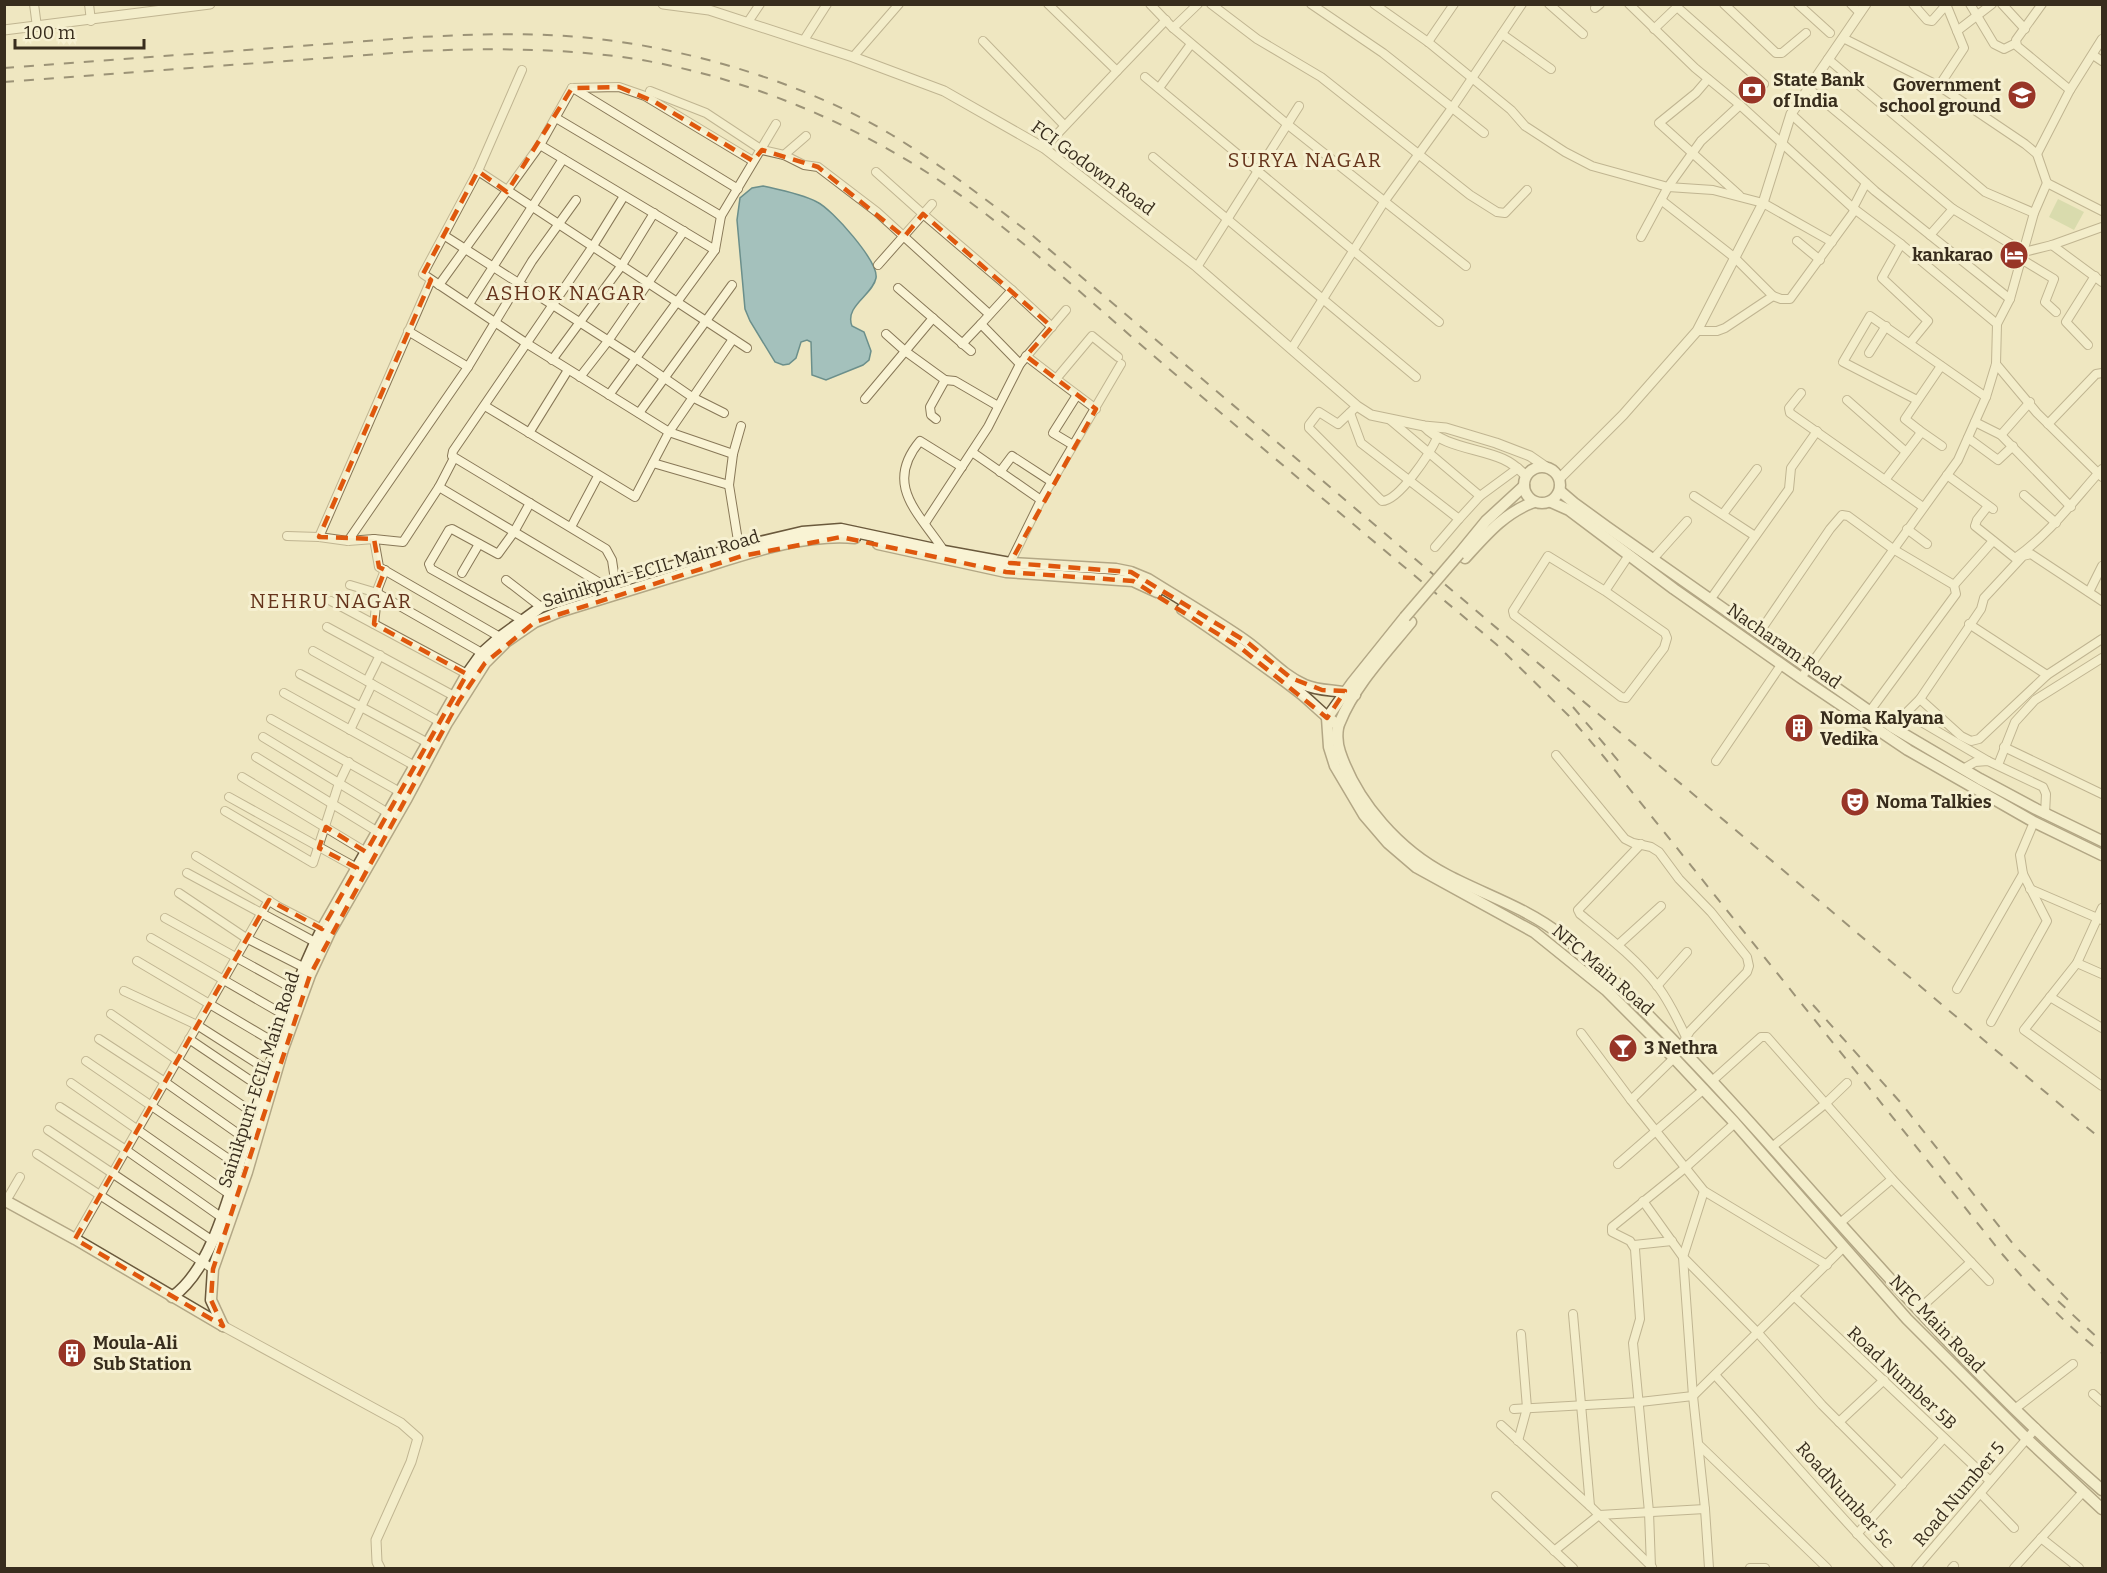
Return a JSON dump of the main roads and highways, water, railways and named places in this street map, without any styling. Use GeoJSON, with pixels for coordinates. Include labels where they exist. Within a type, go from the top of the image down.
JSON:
{"type":"FeatureCollection","features":[{"type":"Feature","properties":{"kind":"main road"},"geometry":{"type":"LineString","coordinates":[[1328,718],[1462,556],[1486,520],[1523,476],[1533,469],[1546,467],[1554,471],[1560,478],[1560,491],[1551,502],[1534,502],[1518,508],[1462,556]]}},
{"type":"Feature","properties":{"kind":"main road"},"geometry":{"type":"LineString","coordinates":[[1523,476],[1527,496],[1534,502]]}},
{"type":"Feature","properties":{"kind":"main road","name":"Nacharam Road"},"geometry":{"type":"LineString","coordinates":[[1560,491],[1629,551],[1653,559],[1892,727],[2045,814],[2103,841]]}},
{"type":"Feature","properties":{"kind":"main road","name":"Nacharam Road"},"geometry":{"type":"LineString","coordinates":[[1551,502],[1569,510],[1629,551],[1781,664],[1908,750],[2034,822],[2103,855]]}},
{"type":"Feature","properties":{"kind":"main road","name":"Sainikpuri-ECIL Main Road"},"geometry":{"type":"LineString","coordinates":[[1338,725],[1242,649],[1153,589],[1133,581],[1006,572],[856,538],[841,537],[790,544],[613,588],[541,607],[482,653],[467,674],[315,942],[303,967],[286,1016],[256,1115],[213,1241],[188,1285],[172,1297],[223,1326],[211,1300],[213,1269],[247,1172],[284,1049],[310,975],[330,932],[407,798],[459,701],[485,663],[506,642],[535,622],[613,588],[739,547],[802,532],[841,529],[1010,563],[1116,569],[1131,572],[1148,579],[1247,642],[1292,678],[1306,686],[1350,693]]}},
{"type":"Feature","properties":{"kind":"main road"},"geometry":{"type":"LineString","coordinates":[[1338,725],[1350,693]]}},
{"type":"Feature","properties":{"kind":"main road","name":"NFC Main Road"},"geometry":{"type":"LineString","coordinates":[[1328,718],[1329,747],[1335,766],[1365,815],[1388,843],[1416,867],[1534,932],[1712,1081],[1918,1310],[2036,1428],[2103,1490]]}},
{"type":"Feature","properties":{"kind":"main road","name":"NFC Main Road"},"geometry":{"type":"LineString","coordinates":[[1338,725],[1338,748],[1353,783],[1372,809],[1407,847],[1429,865],[1539,920],[1562,935],[1616,982],[1677,1053],[1704,1089],[1907,1319],[2026,1438],[2103,1509]]}},
{"type":"Feature","properties":{"kind":"main road"},"geometry":{"type":"LineString","coordinates":[[1805,1202],[1814,1194]]}},
{"type":"Feature","properties":{"kind":"main road"},"geometry":{"type":"LineString","coordinates":[[5,1200],[172,1297]]}},
{"type":"Feature","properties":{"kind":"water"},"geometry":{"type":"Polygon","coordinates":[[[763,186],[791,192],[817,202],[843,225],[870,260],[876,278],[870,290],[855,307],[851,319],[852,326],[864,332],[871,351],[869,360],[863,365],[826,380],[812,375],[811,342],[807,340],[801,342],[796,358],[789,364],[783,365],[775,362],[750,321],[745,309],[737,220],[740,198],[752,188],[763,186]]]}},
{"type":"Feature","properties":{"kind":"railway"},"geometry":{"type":"LineString","coordinates":[[4,68],[420,37],[547,35],[635,44],[680,53],[770,79],[854,114],[928,158],[1032,235],[2102,1140]]}},
{"type":"Feature","properties":{"kind":"railway"},"geometry":{"type":"LineString","coordinates":[[4,82],[419,51],[503,49],[586,53],[642,60],[680,68],[755,90],[828,119],[898,155],[962,197],[1052,268],[1496,644],[1569,716],[2003,1255],[2050,1307],[2102,1353]]}},
{"type":"Feature","properties":{"kind":"railway"},"geometry":{"type":"LineString","coordinates":[[1573,707],[1621,764]]}},
{"type":"Feature","properties":{"kind":"railway"},"geometry":{"type":"LineString","coordinates":[[1813,1005],[1901,1103],[2014,1245],[2072,1304]]}},
{"type":"Feature","properties":{"kind":"railway"},"geometry":{"type":"LineString","coordinates":[[2058,1301],[2102,1342]]}},
{"type":"Feature","properties":{"kind":"place","name":"State Bank of India"},"geometry":{"type":"Point","coordinates":[1752,90]}},
{"type":"Feature","properties":{"kind":"place","name":"Government school ground"},"geometry":{"type":"Point","coordinates":[2022,95]}},
{"type":"Feature","properties":{"kind":"place","name":"kankarao"},"geometry":{"type":"Point","coordinates":[2014,255]}},
{"type":"Feature","properties":{"kind":"place","name":"Noma Kalyana Vedika"},"geometry":{"type":"Point","coordinates":[1799,728]}},
{"type":"Feature","properties":{"kind":"place","name":"Noma Talkies"},"geometry":{"type":"Point","coordinates":[1855,802]}},
{"type":"Feature","properties":{"kind":"place","name":"3 Nethra"},"geometry":{"type":"Point","coordinates":[1623,1048]}},
{"type":"Feature","properties":{"kind":"place","name":"Moula-Ali Sub Station"},"geometry":{"type":"Point","coordinates":[72,1353]}},
{"type":"Feature","properties":{"kind":"district","name":"SURYA NAGAR"},"geometry":{"type":"Point","coordinates":[1305,160]}},
{"type":"Feature","properties":{"kind":"district","name":"ASHOK NAGAR"},"geometry":{"type":"Point","coordinates":[566,293]}},
{"type":"Feature","properties":{"kind":"district","name":"NEHRU NAGAR"},"geometry":{"type":"Point","coordinates":[331,601]}}]}
